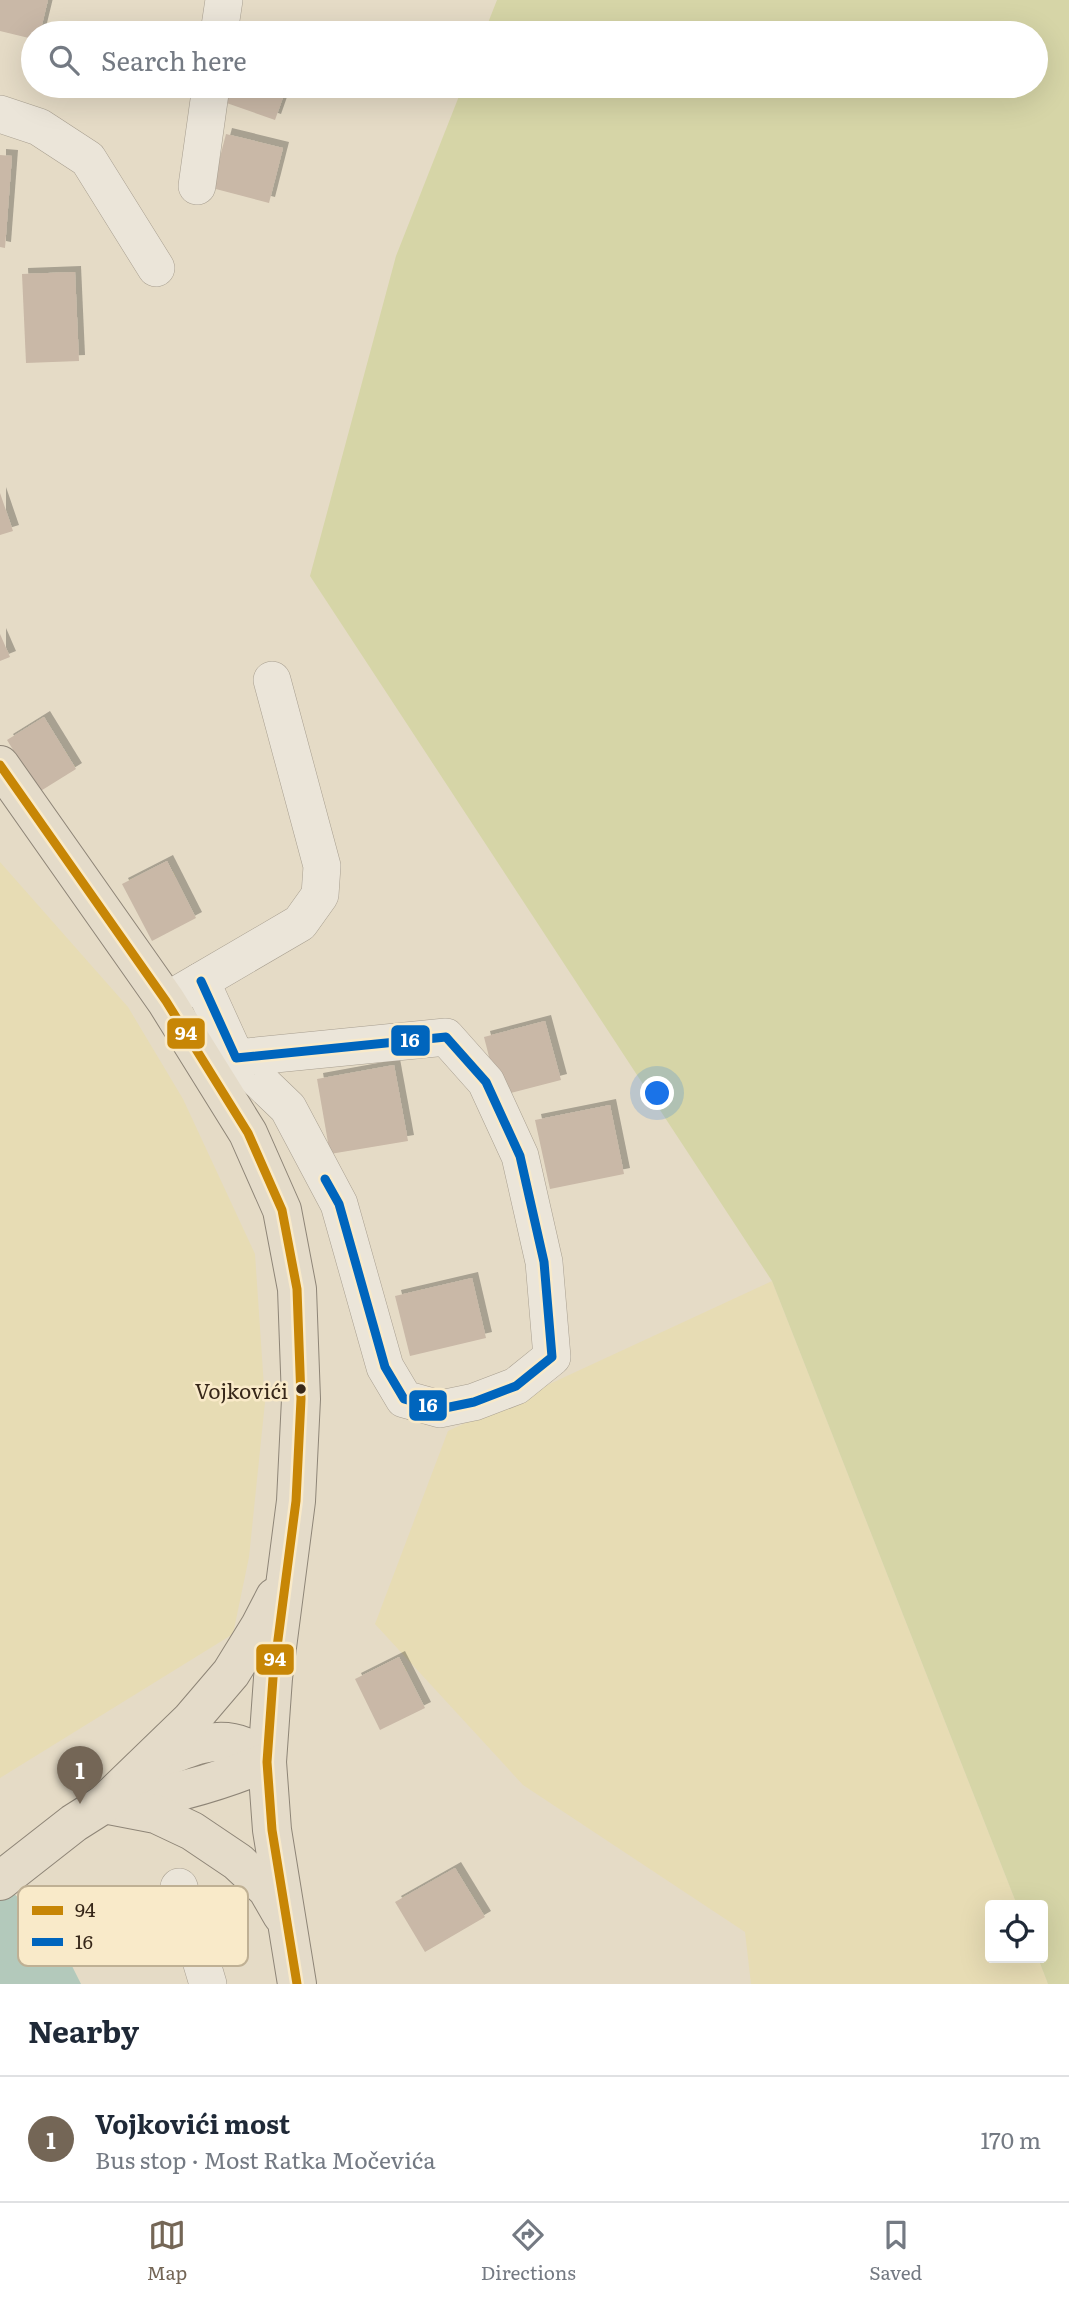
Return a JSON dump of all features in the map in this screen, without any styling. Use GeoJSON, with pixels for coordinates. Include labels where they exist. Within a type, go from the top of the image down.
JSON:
{"type":"FeatureCollection","features":[{"type":"Feature","properties":{"kind":"main road"},"geometry":{"type":"LineString","coordinates":[[0,765],[166,1001],[247,1133],[282,1210],[297,1289],[301,1399],[296,1501],[273,1678],[267,1762],[272,1830],[298,1984]]}},
{"type":"Feature","properties":{"kind":"main road"},"geometry":{"type":"LineString","coordinates":[[0,1881],[36,1851],[104,1804],[190,1721],[231,1673],[260,1626],[287,1571]]}},
{"type":"Feature","properties":{"kind":"main road"},"geometry":{"type":"LineString","coordinates":[[143,1767],[186,1749],[215,1741],[243,1746],[267,1762]]}},
{"type":"Feature","properties":{"kind":"main road"},"geometry":{"type":"LineString","coordinates":[[104,1804],[161,1797],[222,1780],[267,1762]]}},
{"type":"Feature","properties":{"kind":"main road"},"geometry":{"type":"LineString","coordinates":[[104,1804],[156,1814],[192,1831],[239,1862],[267,1889],[287,1924]]}},
{"type":"Feature","properties":{"kind":"street"},"geometry":{"type":"LineString","coordinates":[[221,21],[224,0]]}},
{"type":"Feature","properties":{"kind":"street"},"geometry":{"type":"LineString","coordinates":[[197,186],[209,98]]}},
{"type":"Feature","properties":{"kind":"street"},"geometry":{"type":"LineString","coordinates":[[0,114],[39,127],[88,159],[156,268]]}},
{"type":"Feature","properties":{"kind":"street"},"geometry":{"type":"LineString","coordinates":[[166,1001],[300,923],[320,895],[322,866],[272,680]]}},
{"type":"Feature","properties":{"kind":"street"},"geometry":{"type":"LineString","coordinates":[[201,981],[236,1058],[288,1108],[339,1204],[385,1367],[404,1399],[440,1409],[474,1402],[516,1386],[552,1357],[544,1262],[520,1156],[486,1082],[446,1037],[236,1058]]}},
{"type":"Feature","properties":{"kind":"street"},"geometry":{"type":"LineString","coordinates":[[203,1966],[208,1984]]}},
{"type":"Feature","properties":{"kind":"shaded area"},"geometry":{"type":"Polygon","coordinates":[[[0,862],[128,1007],[183,1099],[255,1254],[265,1402],[249,1557],[233,1634],[0,1778],[0,862]]]}},
{"type":"Feature","properties":{"kind":"shaded area"},"geometry":{"type":"Polygon","coordinates":[[[772,1281],[1015,1900],[985,1900],[985,1963],[1040,1963],[1048,1984],[751,1984],[745,1932],[523,1785],[375,1624],[448,1431],[772,1281]]]}},
{"type":"Feature","properties":{"kind":"shaded area"},"geometry":{"type":"Polygon","coordinates":[[[0,1881],[18,1897],[18,1966],[72,1966],[81,1984],[0,1984],[0,1881]]]}},
{"type":"Feature","properties":{"kind":"green space"},"geometry":{"type":"Polygon","coordinates":[[[497,0],[1069,0],[1069,1984],[1048,1984],[1040,1963],[1048,1963],[1048,1900],[1015,1900],[772,1281],[310,576],[396,256],[458,98],[1048,98],[1048,21],[489,21],[497,0]]]}},
{"type":"Feature","properties":{"kind":"building"},"geometry":{"type":"Polygon","coordinates":[[[0,0],[48,0],[43,21],[21,21],[21,36],[0,31],[0,0]]]}},
{"type":"Feature","properties":{"kind":"building"},"geometry":{"type":"Polygon","coordinates":[[[219,98],[283,98],[275,120],[218,100],[219,98]]]}},
{"type":"Feature","properties":{"kind":"building"},"geometry":{"type":"Polygon","coordinates":[[[226,134],[283,148],[269,203],[212,188],[226,134]]]}},
{"type":"Feature","properties":{"kind":"building"},"geometry":{"type":"Polygon","coordinates":[[[0,155],[12,156],[5,248],[0,247],[0,155]]]}},
{"type":"Feature","properties":{"kind":"building"},"geometry":{"type":"Polygon","coordinates":[[[75,272],[79,361],[26,363],[22,274],[75,272]]]}},
{"type":"Feature","properties":{"kind":"building"},"geometry":{"type":"Polygon","coordinates":[[[0,493],[13,531],[0,535],[0,493]]]}},
{"type":"Feature","properties":{"kind":"building"},"geometry":{"type":"Polygon","coordinates":[[[0,634],[10,657],[0,661],[0,634]]]}},
{"type":"Feature","properties":{"kind":"building"},"geometry":{"type":"Polygon","coordinates":[[[44,717],[76,769],[39,792],[7,740],[44,717]]]}},
{"type":"Feature","properties":{"kind":"building"},"geometry":{"type":"Polygon","coordinates":[[[167,861],[196,918],[152,941],[122,884],[167,861]]]}},
{"type":"Feature","properties":{"kind":"building"},"geometry":{"type":"Polygon","coordinates":[[[545,1021],[561,1080],[499,1096],[484,1037],[545,1021]]]}},
{"type":"Feature","properties":{"kind":"building"},"geometry":{"type":"Polygon","coordinates":[[[394,1065],[408,1141],[330,1154],[317,1079],[394,1065]]]}},
{"type":"Feature","properties":{"kind":"building"},"geometry":{"type":"Polygon","coordinates":[[[610,1105],[624,1174],[550,1189],[535,1120],[610,1105]]]}},
{"type":"Feature","properties":{"kind":"building"},"geometry":{"type":"Polygon","coordinates":[[[472,1278],[486,1338],[410,1356],[395,1296],[472,1278]]]}},
{"type":"Feature","properties":{"kind":"building"},"geometry":{"type":"Polygon","coordinates":[[[399,1657],[425,1708],[380,1730],[355,1679],[399,1657]]]}},
{"type":"Feature","properties":{"kind":"building"},"geometry":{"type":"Polygon","coordinates":[[[455,1868],[485,1917],[425,1952],[395,1902],[455,1868]]]}},
{"type":"Feature","properties":{"kind":"transit line","name":"94"},"geometry":{"type":"LineString","coordinates":[[0,765],[166,1001],[248,1133],[282,1210],[297,1289],[301,1399],[296,1501],[273,1678],[267,1762],[272,1830],[297,1984]]}},
{"type":"Feature","properties":{"kind":"transit line","name":"16"},"geometry":{"type":"LineString","coordinates":[[201,981],[236,1058],[446,1037],[486,1082],[520,1156],[544,1262],[552,1357],[516,1386],[474,1402],[440,1409],[404,1399],[385,1367],[339,1204],[325,1179]]}},
{"type":"Feature","properties":{"kind":"place","name":"Vojkovići"},"geometry":{"type":"Point","coordinates":[301,1389]}},
{"type":"Feature","properties":{"kind":"place","name":"Vojkovići most"},"geometry":{"type":"Point","coordinates":[80,1804]}}]}
